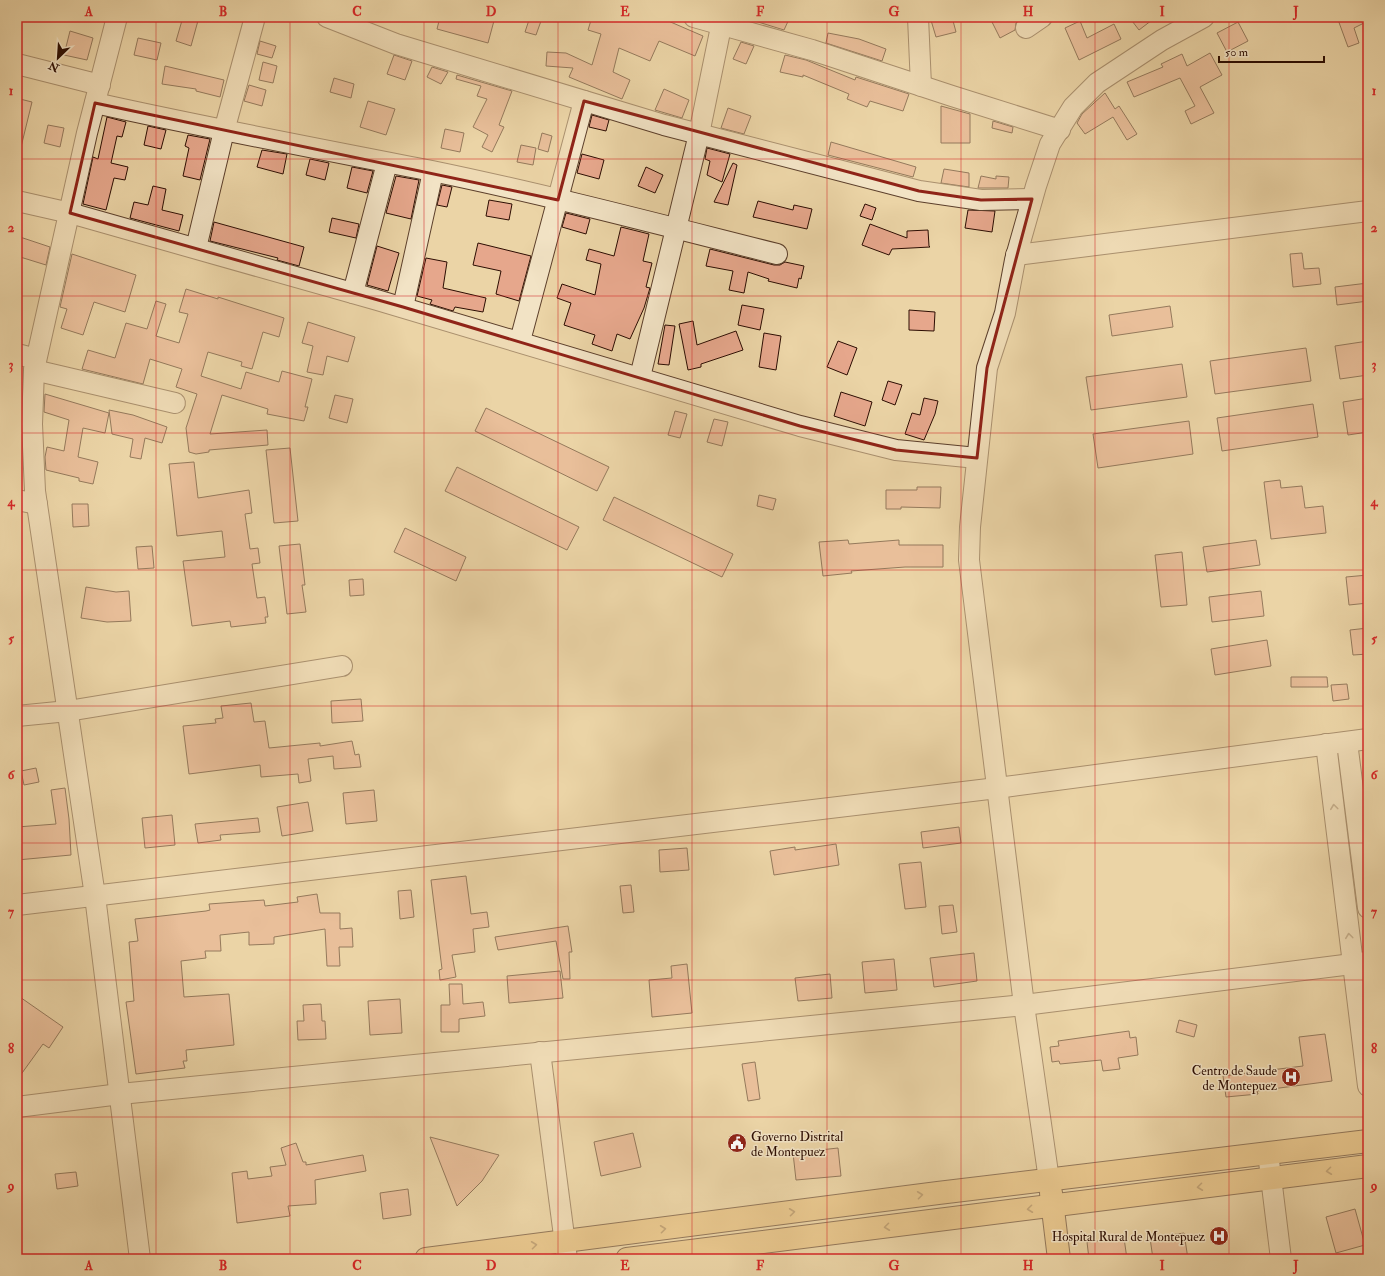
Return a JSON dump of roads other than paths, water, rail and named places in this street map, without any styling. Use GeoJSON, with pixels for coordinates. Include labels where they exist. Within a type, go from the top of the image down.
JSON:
{"type":"FeatureCollection","features":[{"type":"Feature","properties":{"kind":"main road"},"geometry":{"type":"LineString","coordinates":[[426,1259],[565,1250],[752,1217],[1368,1141]]}},
{"type":"Feature","properties":{"kind":"main road"},"geometry":{"type":"LineString","coordinates":[[628,1259],[1368,1166]]}},
{"type":"Feature","properties":{"kind":"main road"},"geometry":{"type":"LineString","coordinates":[[1049,1180],[1058,1259]]}},
{"type":"Feature","properties":{"kind":"main road"},"geometry":{"type":"LineString","coordinates":[[752,1217],[757,1243]]}},
{"type":"Feature","properties":{"kind":"street"},"geometry":{"type":"LineString","coordinates":[[117,17],[35,365],[32,424],[37,504],[95,896],[140,1259]]}},
{"type":"Feature","properties":{"kind":"street"},"geometry":{"type":"LineString","coordinates":[[196,248],[224,131],[255,17]]}},
{"type":"Feature","properties":{"kind":"street"},"geometry":{"type":"LineString","coordinates":[[327,17],[396,44],[584,101],[700,134],[919,191],[981,200],[1032,199]]}},
{"type":"Feature","properties":{"kind":"street"},"geometry":{"type":"LineString","coordinates":[[694,17],[722,20],[1060,130]]}},
{"type":"Feature","properties":{"kind":"street"},"geometry":{"type":"LineString","coordinates":[[918,17],[921,86]]}},
{"type":"Feature","properties":{"kind":"street"},"geometry":{"type":"LineString","coordinates":[[1049,1180],[1024,1005],[969,560],[970,527],[987,368],[1004,313],[1016,255],[1050,144],[1073,107],[1097,83],[1162,40],[1204,17]]}},
{"type":"Feature","properties":{"kind":"street"},"geometry":{"type":"LineString","coordinates":[[640,377],[700,134],[722,20]]}},
{"type":"Feature","properties":{"kind":"street"},"geometry":{"type":"LineString","coordinates":[[17,64],[98,94],[224,131],[433,172],[558,200],[777,254]]}},
{"type":"Feature","properties":{"kind":"street"},"geometry":{"type":"LineString","coordinates":[[520,341],[584,101]]}},
{"type":"Feature","properties":{"kind":"street"},"geometry":{"type":"LineString","coordinates":[[353,293],[388,163]]}},
{"type":"Feature","properties":{"kind":"street"},"geometry":{"type":"LineString","coordinates":[[403,307],[433,172]]}},
{"type":"Feature","properties":{"kind":"street"},"geometry":{"type":"LineString","coordinates":[[17,201],[70,213],[403,307],[800,426],[896,450],[978,458]]}},
{"type":"Feature","properties":{"kind":"street"},"geometry":{"type":"LineString","coordinates":[[1016,255],[1368,211]]}},
{"type":"Feature","properties":{"kind":"street"},"geometry":{"type":"LineString","coordinates":[[17,354],[35,365],[175,403]]}},
{"type":"Feature","properties":{"kind":"street"},"geometry":{"type":"LineString","coordinates":[[17,500],[37,504]]}},
{"type":"Feature","properties":{"kind":"street"},"geometry":{"type":"LineString","coordinates":[[17,716],[68,711],[342,666]]}},
{"type":"Feature","properties":{"kind":"street"},"geometry":{"type":"LineString","coordinates":[[17,906],[997,788],[1368,739]]}},
{"type":"Feature","properties":{"kind":"street"},"geometry":{"type":"LineString","coordinates":[[1347,742],[1368,908]]}},
{"type":"Feature","properties":{"kind":"street"},"geometry":{"type":"LineString","coordinates":[[1326,744],[1360,963],[1368,1086]]}},
{"type":"Feature","properties":{"kind":"street"},"geometry":{"type":"LineString","coordinates":[[17,1107],[120,1094],[1024,1005],[1360,963]]}},
{"type":"Feature","properties":{"kind":"street"},"geometry":{"type":"LineString","coordinates":[[540,1052],[565,1250]]}},
{"type":"Feature","properties":{"kind":"street"},"geometry":{"type":"LineString","coordinates":[[1268,1153],[1281,1259]]}},
{"type":"Feature","properties":{"kind":"place","name":"Centro de Saude de Montepuez"},"geometry":{"type":"Point","coordinates":[1291,1077]}},
{"type":"Feature","properties":{"kind":"place","name":"Governo Distrital de Montepuez"},"geometry":{"type":"Point","coordinates":[737,1143]}},
{"type":"Feature","properties":{"kind":"place","name":"Hospital Rural de Montepuez"},"geometry":{"type":"Point","coordinates":[1219,1236]}}]}
